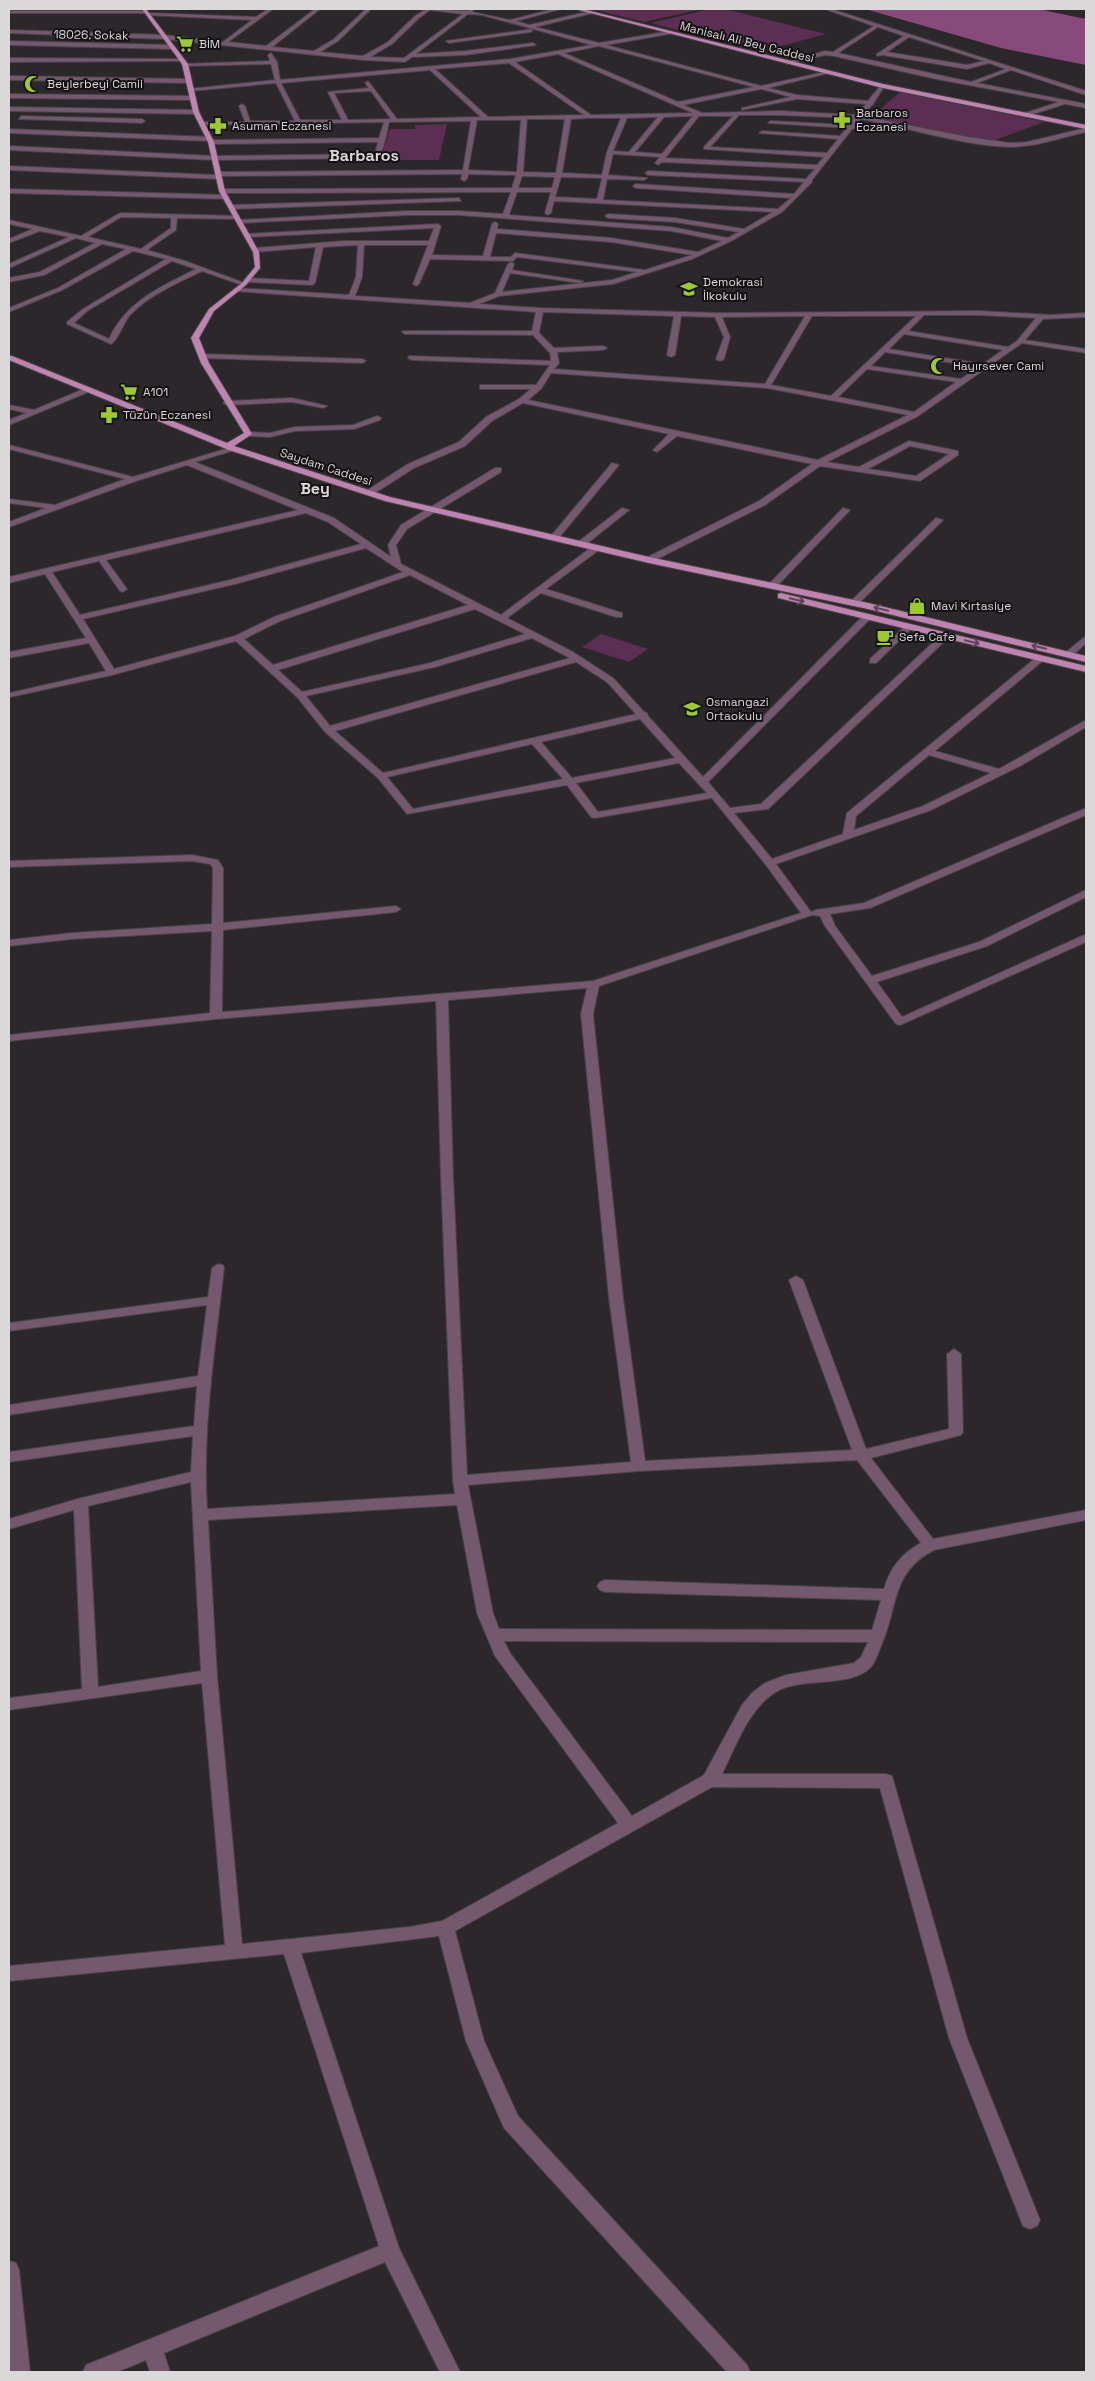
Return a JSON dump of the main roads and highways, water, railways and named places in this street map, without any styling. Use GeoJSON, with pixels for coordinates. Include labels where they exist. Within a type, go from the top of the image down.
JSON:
{"type":"FeatureCollection","features":[{"type":"Feature","properties":{"kind":"main road","name":"Manisalı Ali Bey Caddesi"},"geometry":{"type":"LineString","coordinates":[[577,9],[884,86],[1086,129]]}},
{"type":"Feature","properties":{"kind":"main road"},"geometry":{"type":"LineString","coordinates":[[145,11],[184,62],[196,112],[211,140],[222,191],[255,250],[258,267],[245,282],[211,310],[195,338],[202,356],[227,403],[248,434],[230,447]]}},
{"type":"Feature","properties":{"kind":"main road","name":"Saydam Caddesi"},"geometry":{"type":"LineString","coordinates":[[9,358],[230,447],[369,493],[433,510],[649,560]]}},
{"type":"Feature","properties":{"kind":"main road"},"geometry":{"type":"LineString","coordinates":[[649,560],[854,603],[1086,659]]}},
{"type":"Feature","properties":{"kind":"main road"},"geometry":{"type":"LineString","coordinates":[[649,560],[867,617],[1086,669]]}},
{"type":"Feature","properties":{"kind":"place","name":"BİM"},"geometry":{"type":"Point","coordinates":[185,44]}},
{"type":"Feature","properties":{"kind":"place","name":"Beylerbeyi Camii"},"geometry":{"type":"Point","coordinates":[33,84]}},
{"type":"Feature","properties":{"kind":"place","name":"Barbaros Eczanesi"},"geometry":{"type":"Point","coordinates":[842,120]}},
{"type":"Feature","properties":{"kind":"place","name":"Asuman Eczanesi"},"geometry":{"type":"Point","coordinates":[218,126]}},
{"type":"Feature","properties":{"kind":"place","name":"Demokrasi İlkokulu"},"geometry":{"type":"Point","coordinates":[689,289]}},
{"type":"Feature","properties":{"kind":"place","name":"Hayırsever Cami"},"geometry":{"type":"Point","coordinates":[939,366]}},
{"type":"Feature","properties":{"kind":"place","name":"A101"},"geometry":{"type":"Point","coordinates":[129,392]}},
{"type":"Feature","properties":{"kind":"place","name":"Tüzün Eczanesi"},"geometry":{"type":"Point","coordinates":[109,415]}},
{"type":"Feature","properties":{"kind":"place","name":"Mavi Kırtasiye"},"geometry":{"type":"Point","coordinates":[917,606]}},
{"type":"Feature","properties":{"kind":"place","name":"Sefa Cafe"},"geometry":{"type":"Point","coordinates":[885,637]}},
{"type":"Feature","properties":{"kind":"place","name":"Osmangazi Ortaokulu"},"geometry":{"type":"Point","coordinates":[692,709]}},
{"type":"Feature","properties":{"kind":"district","name":"Barbaros"},"geometry":{"type":"Point","coordinates":[364,155]}},
{"type":"Feature","properties":{"kind":"district","name":"Bey"},"geometry":{"type":"Point","coordinates":[315,488]}}]}
